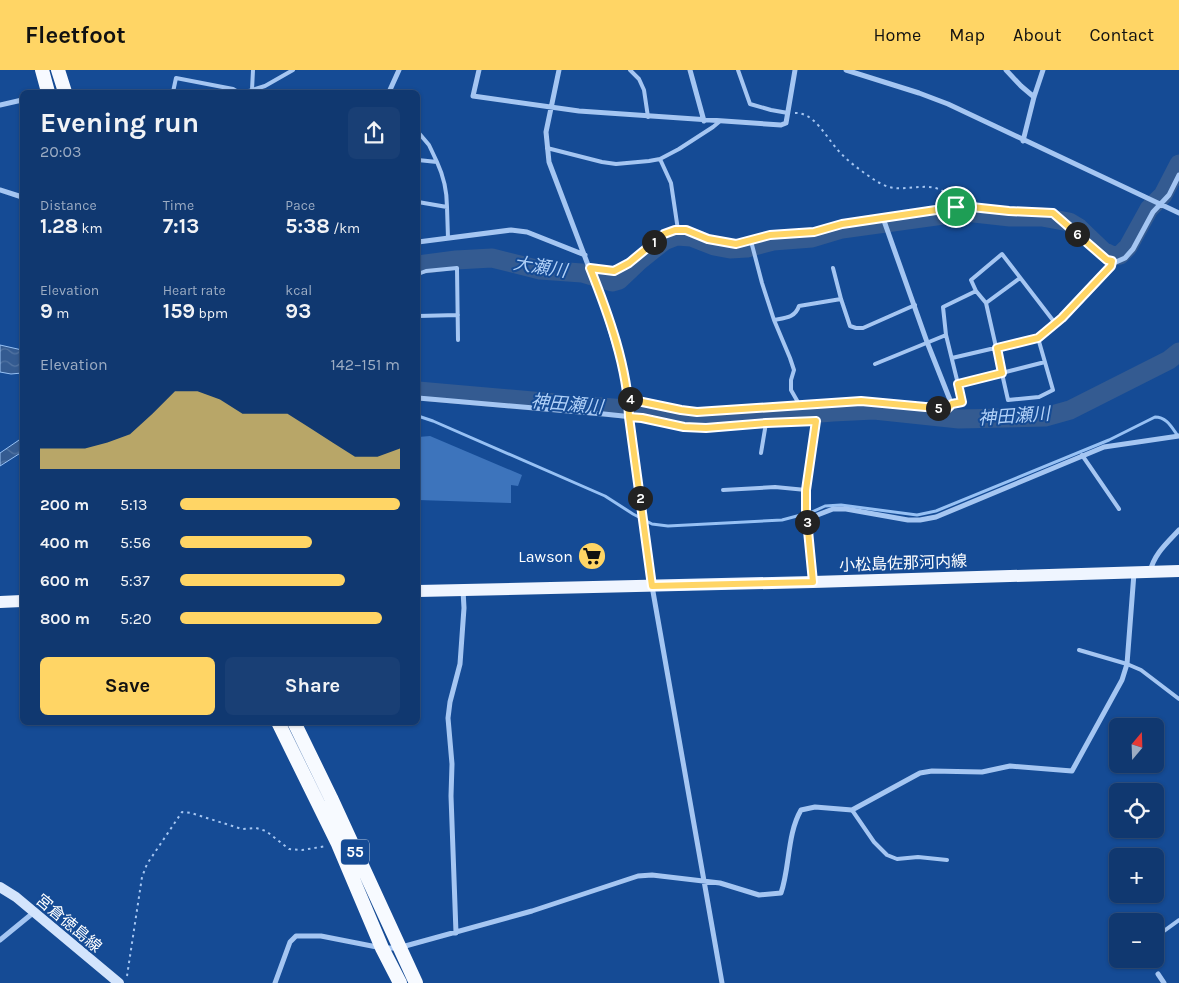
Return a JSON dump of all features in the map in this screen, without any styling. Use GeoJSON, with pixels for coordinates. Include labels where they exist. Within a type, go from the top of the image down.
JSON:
{"type":"FeatureCollection","features":[{"type":"Feature","properties":{"kind":"highway"},"geometry":{"type":"LineString","coordinates":[[42,70],[47,90]]}},
{"type":"Feature","properties":{"kind":"highway"},"geometry":{"type":"LineString","coordinates":[[58,70],[64,90]]}},
{"type":"Feature","properties":{"kind":"highway","name":"55"},"geometry":{"type":"LineString","coordinates":[[279,725],[338,844],[382,948],[400,983]]}},
{"type":"Feature","properties":{"kind":"highway","name":"55"},"geometry":{"type":"LineString","coordinates":[[295,725],[416,983]]}},
{"type":"Feature","properties":{"kind":"main road","name":"小松島佐那河内線"},"geometry":{"type":"LineString","coordinates":[[420,591],[1179,571]]}},
{"type":"Feature","properties":{"kind":"main road"},"geometry":{"type":"LineString","coordinates":[[0,602],[20,601]]}},
{"type":"Feature","properties":{"kind":"main road","name":"宮倉徳島線"},"geometry":{"type":"LineString","coordinates":[[0,887],[16,897],[120,983]]}},
{"type":"Feature","properties":{"kind":"street"},"geometry":{"type":"LineString","coordinates":[[390,90],[399,70]]}},
{"type":"Feature","properties":{"kind":"street"},"geometry":{"type":"LineString","coordinates":[[479,70],[473,96],[579,112],[782,125],[786,123],[795,70]]}},
{"type":"Feature","properties":{"kind":"street"},"geometry":{"type":"LineString","coordinates":[[559,70],[546,132],[547,148],[552,170],[585,255],[616,345],[628,401],[652,586],[722,983]]}},
{"type":"Feature","properties":{"kind":"street"},"geometry":{"type":"LineString","coordinates":[[690,70],[704,121]]}},
{"type":"Feature","properties":{"kind":"street"},"geometry":{"type":"LineString","coordinates":[[846,70],[948,104],[1179,213]]}},
{"type":"Feature","properties":{"kind":"street"},"geometry":{"type":"LineString","coordinates":[[1006,70],[1020,86],[1034,97]]}},
{"type":"Feature","properties":{"kind":"street"},"geometry":{"type":"LineString","coordinates":[[1024,141],[1034,97],[1043,70]]}},
{"type":"Feature","properties":{"kind":"street"},"geometry":{"type":"LineString","coordinates":[[0,104],[20,100]]}},
{"type":"Feature","properties":{"kind":"street"},"geometry":{"type":"LineString","coordinates":[[590,270],[614,271],[629,263],[664,234],[678,230],[686,230],[724,243],[752,243],[770,235],[814,232],[842,224],[884,221],[956,207],[1053,213],[1107,260],[1116,262],[1125,258],[1133,250],[1153,212],[1169,195],[1179,175]]}},
{"type":"Feature","properties":{"kind":"street"},"geometry":{"type":"LineString","coordinates":[[0,190],[20,196]]}},
{"type":"Feature","properties":{"kind":"street"},"geometry":{"type":"LineString","coordinates":[[628,401],[697,412],[861,401],[947,409],[952,404],[927,342],[884,221]]}},
{"type":"Feature","properties":{"kind":"street"},"geometry":{"type":"LineString","coordinates":[[420,242],[511,230],[527,232],[585,255]]}},
{"type":"Feature","properties":{"kind":"street"},"geometry":{"type":"LineString","coordinates":[[420,398],[629,415],[684,427],[706,428],[816,421],[806,490],[806,515],[813,582]]}},
{"type":"Feature","properties":{"kind":"street"},"geometry":{"type":"LineString","coordinates":[[806,515],[833,509],[846,509],[908,520],[936,517],[1104,447],[1177,437]]}},
{"type":"Feature","properties":{"kind":"street"},"geometry":{"type":"LineString","coordinates":[[1150,572],[1158,553],[1179,530]]}},
{"type":"Feature","properties":{"kind":"street"},"geometry":{"type":"LineString","coordinates":[[275,983],[290,942],[296,936],[321,936],[382,948],[398,948],[532,911],[638,876],[652,875],[704,880],[759,895],[781,893],[786,878],[796,820],[801,810],[815,807],[852,810],[920,773],[926,772],[982,772],[1010,766],[1072,770],[1122,680],[1127,664],[1134,572]]}},
{"type":"Feature","properties":{"kind":"street"},"geometry":{"type":"LineString","coordinates":[[456,933],[451,796],[452,764],[448,718],[450,702],[460,664],[464,608],[463,589]]}},
{"type":"Feature","properties":{"kind":"street"},"geometry":{"type":"LineString","coordinates":[[0,940],[33,913]]}},
{"type":"Feature","properties":{"kind":"street"},"geometry":{"type":"LineString","coordinates":[[1158,974],[1164,983]]}},
{"type":"Feature","properties":{"kind":"lane"},"geometry":{"type":"LineString","coordinates":[[253,70],[252,90],[265,86],[293,70]]}},
{"type":"Feature","properties":{"kind":"lane"},"geometry":{"type":"LineString","coordinates":[[630,70],[640,79],[644,90],[648,116]]}},
{"type":"Feature","properties":{"kind":"lane"},"geometry":{"type":"LineString","coordinates":[[741,71],[750,104],[788,113]]}},
{"type":"Feature","properties":{"kind":"lane"},"geometry":{"type":"LineString","coordinates":[[173,90],[176,78],[235,90]]}},
{"type":"Feature","properties":{"kind":"lane"},"geometry":{"type":"LineString","coordinates":[[547,148],[616,164],[660,159],[686,145],[719,122]]}},
{"type":"Feature","properties":{"kind":"lane"},"geometry":{"type":"LineString","coordinates":[[420,134],[429,145],[444,175],[447,189],[448,238]]}},
{"type":"Feature","properties":{"kind":"lane"},"geometry":{"type":"LineString","coordinates":[[660,159],[672,183],[678,230]]}},
{"type":"Feature","properties":{"kind":"lane"},"geometry":{"type":"LineString","coordinates":[[420,160],[437,162]]}},
{"type":"Feature","properties":{"kind":"lane"},"geometry":{"type":"LineString","coordinates":[[420,202],[447,207]]}},
{"type":"Feature","properties":{"kind":"lane"},"geometry":{"type":"LineString","coordinates":[[752,243],[774,320],[794,370],[791,390],[799,404]]}},
{"type":"Feature","properties":{"kind":"lane"},"geometry":{"type":"LineString","coordinates":[[1038,338],[1053,390],[1039,396],[1008,400],[986,303],[976,291],[971,280],[1002,254],[1055,323]]}},
{"type":"Feature","properties":{"kind":"lane"},"geometry":{"type":"LineString","coordinates":[[952,358],[1038,338],[1111,266],[1112,261]]}},
{"type":"Feature","properties":{"kind":"lane"},"geometry":{"type":"LineString","coordinates":[[420,273],[457,268],[458,340]]}},
{"type":"Feature","properties":{"kind":"lane"},"geometry":{"type":"LineString","coordinates":[[833,268],[850,326],[863,328],[915,305]]}},
{"type":"Feature","properties":{"kind":"lane"},"geometry":{"type":"LineString","coordinates":[[986,303],[1020,278]]}},
{"type":"Feature","properties":{"kind":"lane"},"geometry":{"type":"LineString","coordinates":[[952,404],[962,402],[946,335],[944,307],[976,291]]}},
{"type":"Feature","properties":{"kind":"lane"},"geometry":{"type":"LineString","coordinates":[[774,320],[791,317],[797,312],[799,306],[841,299]]}},
{"type":"Feature","properties":{"kind":"lane"},"geometry":{"type":"LineString","coordinates":[[420,316],[458,315]]}},
{"type":"Feature","properties":{"kind":"lane"},"geometry":{"type":"LineString","coordinates":[[875,364],[946,335]]}},
{"type":"Feature","properties":{"kind":"lane"},"geometry":{"type":"LineString","coordinates":[[958,384],[1045,362]]}},
{"type":"Feature","properties":{"kind":"lane"},"geometry":{"type":"LineString","coordinates":[[761,453],[766,423]]}},
{"type":"Feature","properties":{"kind":"lane"},"geometry":{"type":"LineString","coordinates":[[1082,455],[1120,509]]}},
{"type":"Feature","properties":{"kind":"lane"},"geometry":{"type":"LineString","coordinates":[[723,490],[775,487],[806,490]]}},
{"type":"Feature","properties":{"kind":"lane"},"geometry":{"type":"LineString","coordinates":[[1079,650],[1141,670],[1179,699]]}},
{"type":"Feature","properties":{"kind":"lane"},"geometry":{"type":"LineString","coordinates":[[852,810],[874,842],[887,855],[897,859],[918,857],[947,860]]}},
{"type":"Feature","properties":{"kind":"lane"},"geometry":{"type":"LineString","coordinates":[[1164,930],[1179,920]]}},
{"type":"Feature","properties":{"kind":"path"},"geometry":{"type":"LineString","coordinates":[[788,113],[806,114],[826,134],[836,149],[860,170],[879,183],[892,188],[928,186],[941,190],[949,196],[956,207]]}},
{"type":"Feature","properties":{"kind":"path"},"geometry":{"type":"LineString","coordinates":[[120,983],[142,877],[147,864],[182,812],[242,829],[256,828],[266,831],[290,848],[302,850],[338,844]]}},
{"type":"Feature","properties":{"kind":"water"},"geometry":{"type":"Polygon","coordinates":[[[0,345],[20,350],[20,373],[0,372],[0,345]]]}},
{"type":"Feature","properties":{"kind":"water"},"geometry":{"type":"Polygon","coordinates":[[[20,439],[20,453],[0,466],[0,453],[20,439]]]}},
{"type":"Feature","properties":{"kind":"building"},"geometry":{"type":"Polygon","coordinates":[[[430,436],[522,475],[518,486],[511,485],[511,503],[420,500],[420,437],[430,436]]]}},
{"type":"Feature","properties":{"kind":"waterway","name":"大瀬川"},"geometry":{"type":"LineString","coordinates":[[420,265],[492,258],[540,270],[582,273],[612,282],[619,280],[664,241],[677,236],[691,237],[714,246],[730,249],[747,248],[773,241],[812,238],[842,229],[965,212],[1010,217],[1042,217],[1069,222],[1079,228],[1103,251],[1113,256],[1120,255],[1128,247],[1149,209],[1163,195],[1179,164]]}},
{"type":"Feature","properties":{"kind":"waterway","name":"神田瀬川"},"geometry":{"type":"LineString","coordinates":[[420,391],[636,410],[679,420],[720,421],[874,410],[959,419],[1045,417],[1070,410],[1169,360],[1179,352]]}},
{"type":"Feature","properties":{"kind":"waterway"},"geometry":{"type":"LineString","coordinates":[[420,417],[605,496],[652,524],[668,526],[782,520],[812,512],[825,506],[841,505],[917,515],[936,511],[1109,440],[1155,417],[1166,421],[1178,436]]}},
{"type":"Feature","properties":{"kind":"place","name":"Lawson"},"geometry":{"type":"Point","coordinates":[592,556]}},
{"type":"Feature","properties":{"kind":"route"},"geometry":{"type":"LineString","coordinates":[[956,207],[842,224],[814,232],[770,235],[736,244],[708,239],[686,230],[675,230],[664,234],[629,263],[614,271],[590,268],[616,345],[624,376],[628,399],[629,417],[652,586],[813,582],[806,510],[806,490],[816,421],[706,428],[684,427],[629,417],[628,403],[628,399],[697,412],[861,401],[947,409],[952,404],[962,402],[958,384],[1002,373],[997,348],[1038,338],[1062,318],[1111,266],[1112,261],[1107,260],[1053,213],[956,207]]}}]}
